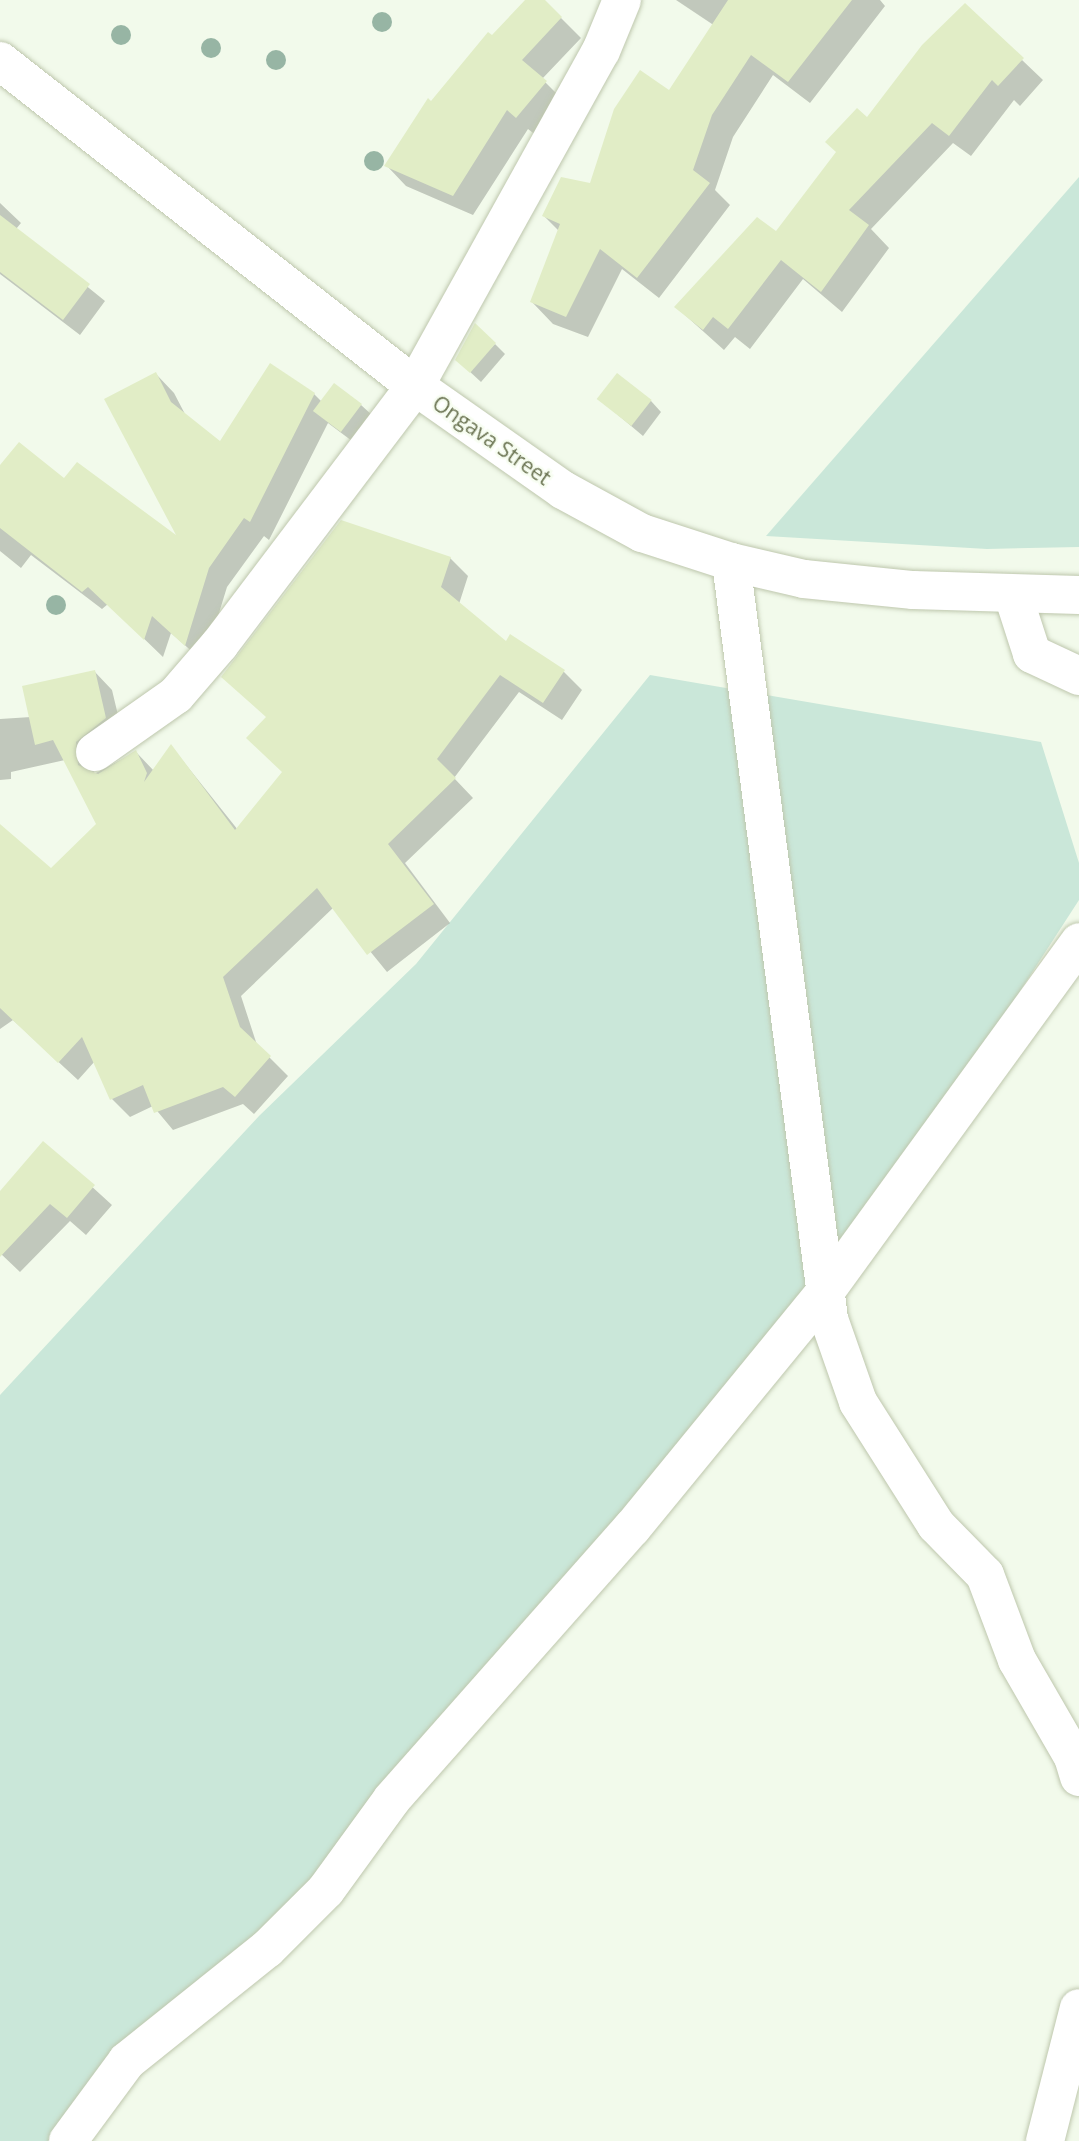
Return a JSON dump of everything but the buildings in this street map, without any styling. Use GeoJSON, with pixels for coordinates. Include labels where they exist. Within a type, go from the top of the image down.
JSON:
{"type":"FeatureCollection","features":[{"type":"Feature","properties":{"kind":"street"},"geometry":{"type":"LineString","coordinates":[[95,752],[176,695],[415,386],[601,51],[622,0]]}},
{"type":"Feature","properties":{"kind":"street","name":"Ongava Street"},"geometry":{"type":"LineString","coordinates":[[0,61],[415,386],[602,513],[642,533],[732,562],[804,579],[1013,595],[1079,595]]}},
{"type":"Feature","properties":{"kind":"street"},"geometry":{"type":"LineString","coordinates":[[732,562],[823,1295],[858,1402],[936,1525],[985,1575],[1017,1660],[1073,1757],[1079,1777]]}},
{"type":"Feature","properties":{"kind":"street"},"geometry":{"type":"LineString","coordinates":[[1013,595],[1032,654],[1079,676]]}},
{"type":"Feature","properties":{"kind":"street"},"geometry":{"type":"LineString","coordinates":[[68,2141],[127,2061],[267,1948],[326,1890],[392,1799],[632,1528],[823,1295],[1079,942]]}},
{"type":"Feature","properties":{"kind":"street"},"geometry":{"type":"LineString","coordinates":[[1045,2141],[1079,2008]]}},
{"type":"Feature","properties":{"kind":"green space"},"geometry":{"type":"Polygon","coordinates":[[[1079,177],[1079,547],[987,549],[766,536],[1079,177]]]}},
{"type":"Feature","properties":{"kind":"green space"},"geometry":{"type":"Polygon","coordinates":[[[650,675],[1041,742],[1079,863],[1079,900],[823,1295],[504,1675],[68,2141],[0,2141],[0,1395],[259,1116],[416,964],[650,675]]]}}]}
